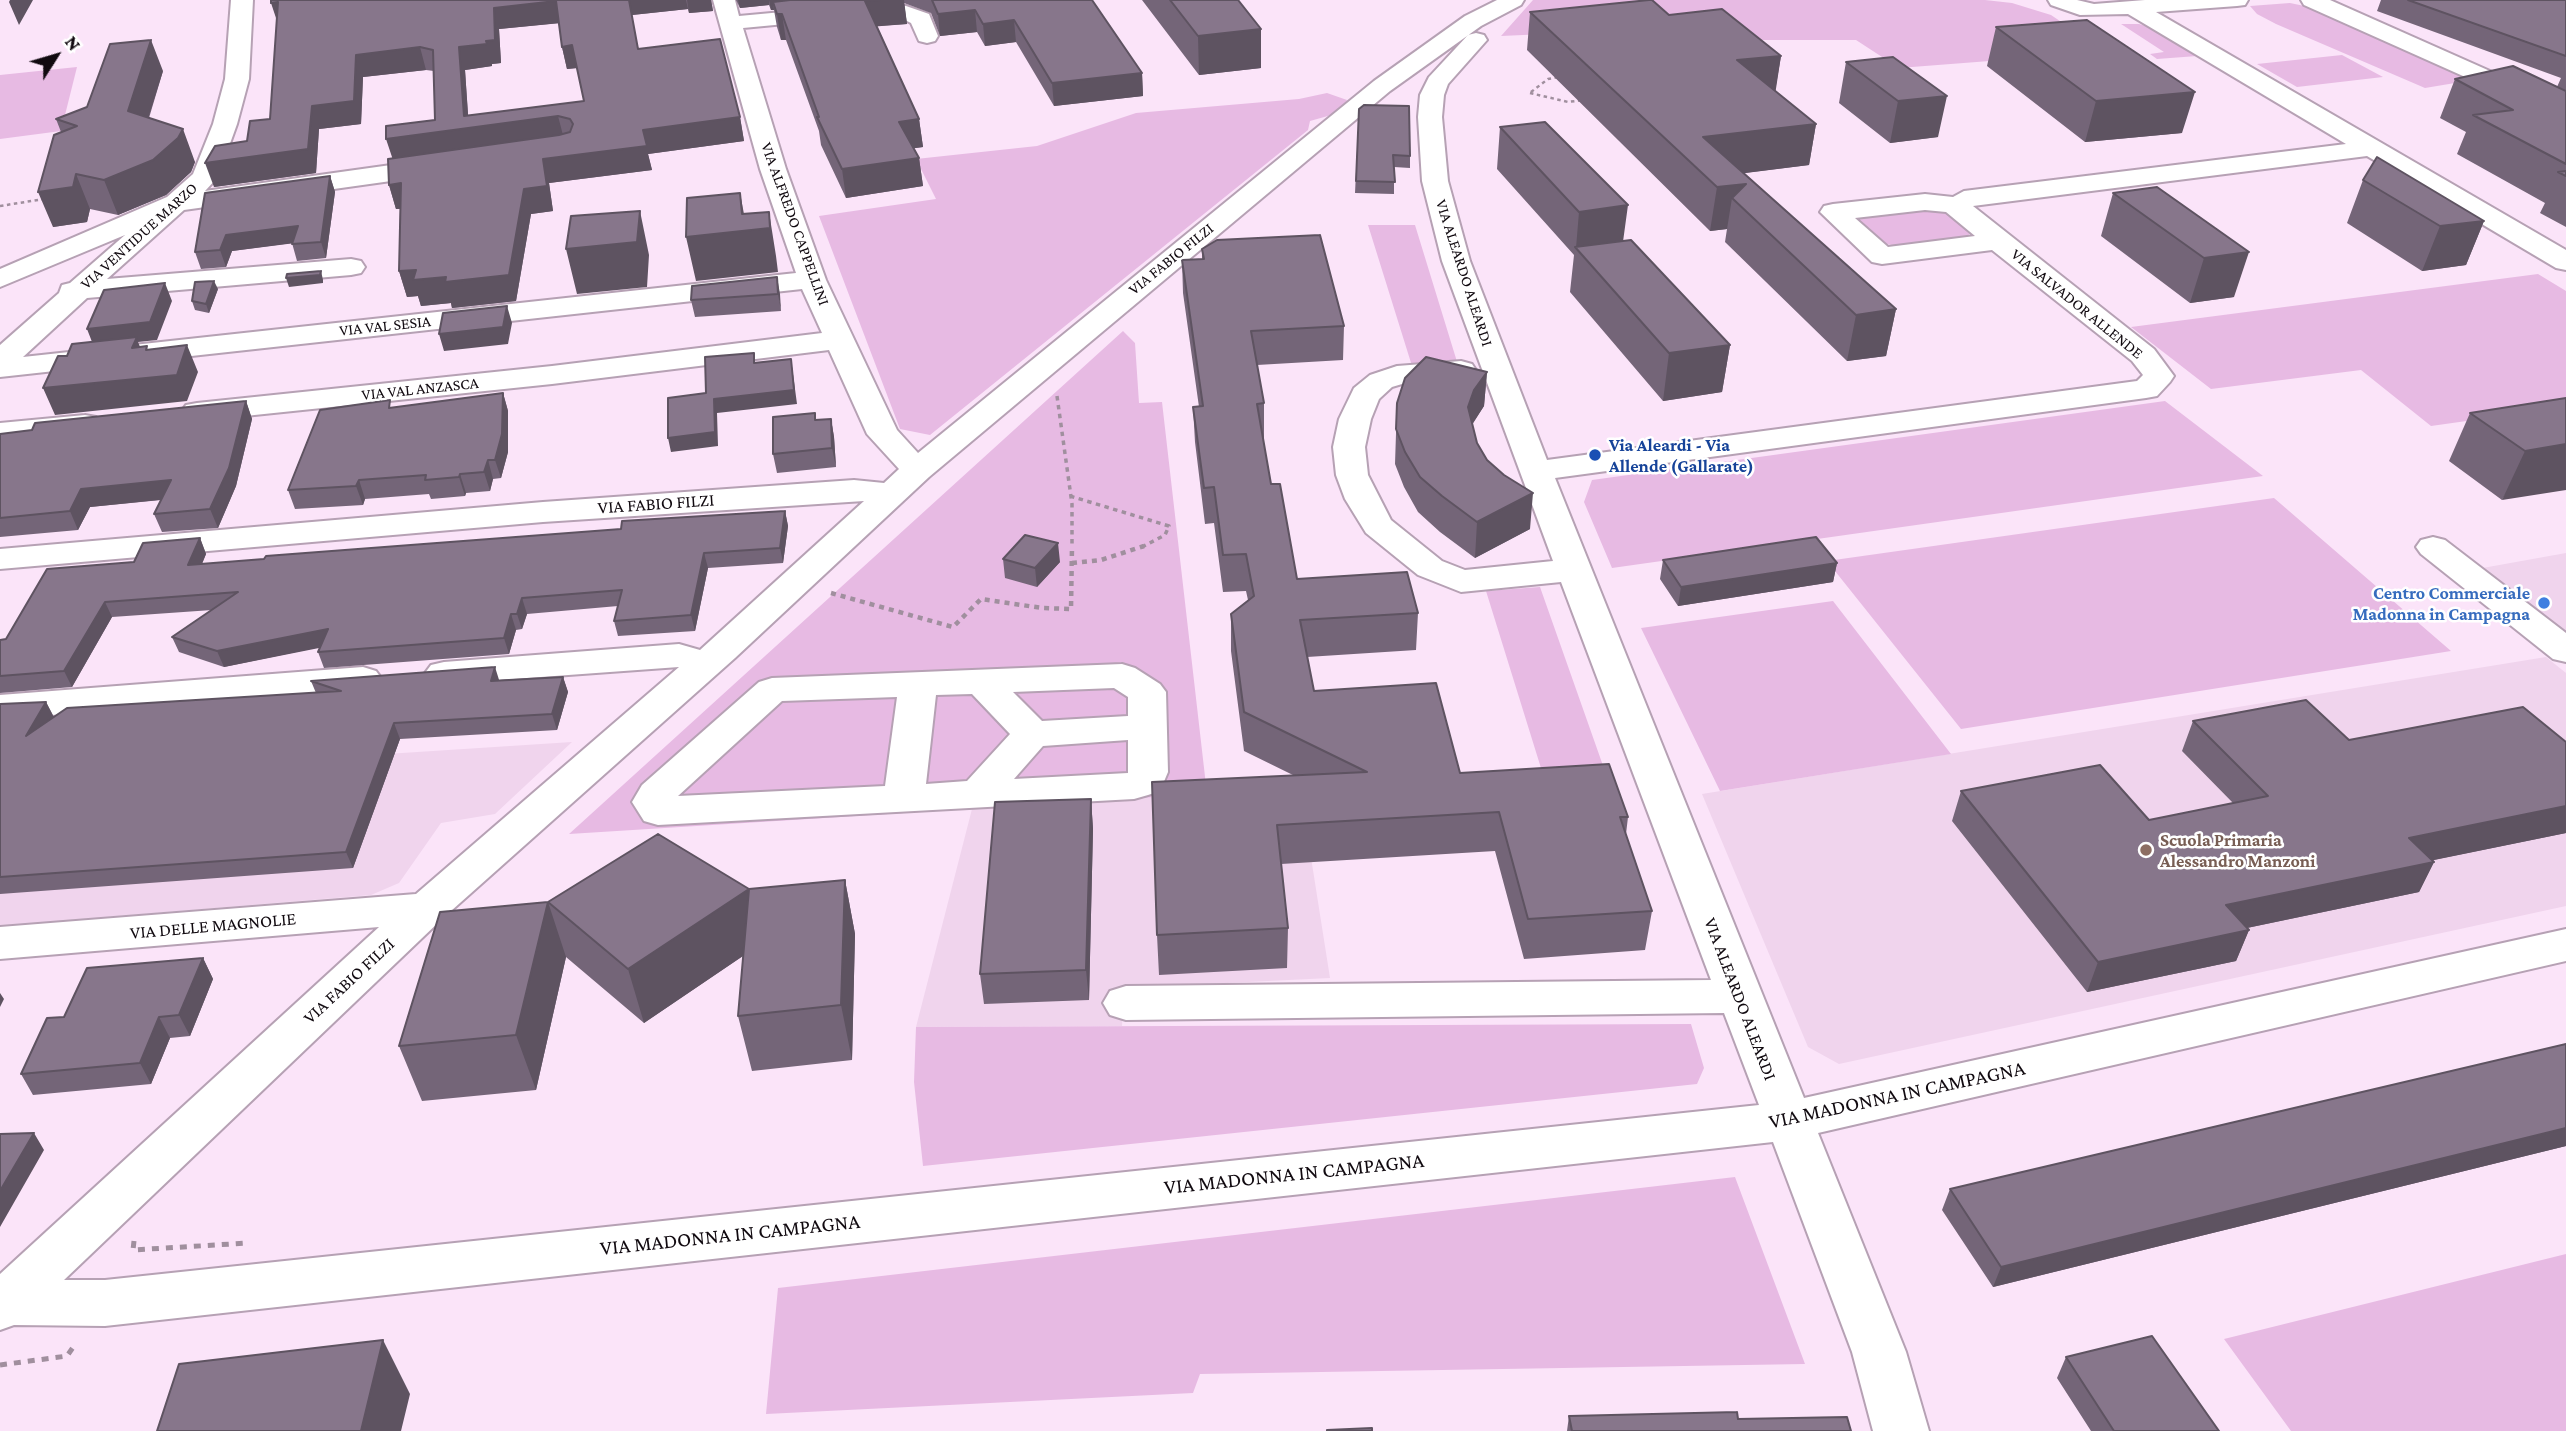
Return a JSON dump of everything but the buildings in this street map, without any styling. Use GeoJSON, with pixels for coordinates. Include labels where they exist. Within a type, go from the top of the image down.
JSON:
{"type":"FeatureCollection","features":[{"type":"Feature","properties":{"kind":"street","name":"VIA VENTIDUE MARZO"},"geometry":{"type":"LineString","coordinates":[[0,361],[205,177],[225,124],[237,79],[242,0]]}},
{"type":"Feature","properties":{"kind":"street","name":"VIA ALEARDO ALEARDI"},"geometry":{"type":"LineString","coordinates":[[1513,0],[1437,82],[1400,102],[1430,132],[1435,181],[1442,212],[1495,367],[1879,1352],[1901,1431]]}},
{"type":"Feature","properties":{"kind":"street","name":"VIA FABIO FILZI"},"geometry":{"type":"LineString","coordinates":[[2,1303],[427,908],[706,664],[905,482],[1051,357],[1400,102],[1473,21],[1513,0]]}},
{"type":"Feature","properties":{"kind":"street"},"geometry":{"type":"LineString","coordinates":[[2059,0],[2080,9],[2237,0]]}},
{"type":"Feature","properties":{"kind":"street"},"geometry":{"type":"LineString","coordinates":[[2312,0],[2555,103],[2553,120],[2566,126]]}},
{"type":"Feature","properties":{"kind":"street"},"geometry":{"type":"LineString","coordinates":[[730,6],[880,9],[906,12],[921,19],[927,36]]}},
{"type":"Feature","properties":{"kind":"street","name":"VIA ALFREDO CAPPELLINI"},"geometry":{"type":"LineString","coordinates":[[730,6],[773,169],[812,280],[905,482]]}},
{"type":"Feature","properties":{"kind":"street"},"geometry":{"type":"LineString","coordinates":[[2133,8],[2566,262]]}},
{"type":"Feature","properties":{"kind":"street"},"geometry":{"type":"LineString","coordinates":[[2000,242],[1882,256],[1833,212],[1925,202],[1960,205],[1964,199],[2371,148]]}},
{"type":"Feature","properties":{"kind":"street"},"geometry":{"type":"LineString","coordinates":[[0,279],[175,203],[470,162]]}},
{"type":"Feature","properties":{"kind":"street","name":"VIA SALVADOR ALLENDE"},"geometry":{"type":"LineString","coordinates":[[1535,471],[2146,389],[2159,376],[2143,355],[1957,209],[1960,205]]}},
{"type":"Feature","properties":{"kind":"street"},"geometry":{"type":"LineString","coordinates":[[0,296],[351,267]]}},
{"type":"Feature","properties":{"kind":"street","name":"VIA VAL SESIA"},"geometry":{"type":"LineString","coordinates":[[0,368],[812,280]]}},
{"type":"Feature","properties":{"kind":"street","name":"VIA VAL ANZASCA"},"geometry":{"type":"LineString","coordinates":[[166,415],[552,375],[840,340]]}},
{"type":"Feature","properties":{"kind":"street","name":"VIA ALEARDO ALEARDI"},"geometry":{"type":"LineString","coordinates":[[1495,367],[1396,375],[1381,381],[1365,395],[1355,419],[1349,447],[1352,475],[1378,526],[1430,568],[1461,580],[1573,570]]}},
{"type":"Feature","properties":{"kind":"street"},"geometry":{"type":"LineString","coordinates":[[0,433],[110,421]]}},
{"type":"Feature","properties":{"kind":"street","name":"VIA FABIO FILZI"},"geometry":{"type":"LineString","coordinates":[[0,559],[556,511],[854,490],[905,482]]}},
{"type":"Feature","properties":{"kind":"street"},"geometry":{"type":"LineString","coordinates":[[2433,547],[2559,638]]}},
{"type":"Feature","properties":{"kind":"street"},"geometry":{"type":"LineString","coordinates":[[0,707],[679,655],[706,664]]}},
{"type":"Feature","properties":{"kind":"street"},"geometry":{"type":"LineString","coordinates":[[1122,676],[1147,692],[1146,782],[1134,786],[658,811],[652,802],[656,794],[772,690],[981,681],[1122,676]]}},
{"type":"Feature","properties":{"kind":"street"},"geometry":{"type":"LineString","coordinates":[[981,681],[1032,734]]}},
{"type":"Feature","properties":{"kind":"street"},"geometry":{"type":"LineString","coordinates":[[904,798],[918,684]]}},
{"type":"Feature","properties":{"kind":"street"},"geometry":{"type":"LineString","coordinates":[[978,794],[1032,734],[1147,727]]}},
{"type":"Feature","properties":{"kind":"street","name":"VIA DELLE MAGNOLIE"},"geometry":{"type":"LineString","coordinates":[[0,943],[427,908]]}},
{"type":"Feature","properties":{"kind":"street","name":"VIA MADONNA IN CAMPAGNA"},"geometry":{"type":"LineString","coordinates":[[2,1303],[105,1303],[1787,1121],[2566,945]]}},
{"type":"Feature","properties":{"kind":"street"},"geometry":{"type":"LineString","coordinates":[[1126,1003],[1739,996]]}},
{"type":"Feature","properties":{"kind":"path"},"geometry":{"type":"LineString","coordinates":[[1560,77],[1548,79],[1530,93],[1568,102],[1589,100]]}},
{"type":"Feature","properties":{"kind":"path"},"geometry":{"type":"LineString","coordinates":[[0,206],[52,198]]}},
{"type":"Feature","properties":{"kind":"path"},"geometry":{"type":"LineString","coordinates":[[822,590],[953,627],[981,599],[1071,609],[1070,496],[1051,357]]}},
{"type":"Feature","properties":{"kind":"path"},"geometry":{"type":"LineString","coordinates":[[1070,496],[1169,526],[1165,535],[1132,552],[1101,560],[1071,563]]}},
{"type":"Feature","properties":{"kind":"path"},"geometry":{"type":"LineString","coordinates":[[134,1236],[134,1250],[250,1242]]}},
{"type":"Feature","properties":{"kind":"path"},"geometry":{"type":"LineString","coordinates":[[0,1365],[67,1356]]}},
{"type":"Feature","properties":{"kind":"shaded area"},"geometry":{"type":"Polygon","coordinates":[[[1533,0],[1985,0],[2012,3],[2051,15],[2106,52],[1899,68],[1856,40],[1750,40],[1678,28],[1501,36],[1533,0]]]}},
{"type":"Feature","properties":{"kind":"shaded area"},"geometry":{"type":"Polygon","coordinates":[[[2290,3],[2319,9],[2479,79],[2425,88],[2276,24],[2257,14],[2250,6],[2290,3]]]}},
{"type":"Feature","properties":{"kind":"shaded area"},"geometry":{"type":"Polygon","coordinates":[[[2121,24],[2150,27],[2197,56],[2157,59],[2150,54],[2164,52],[2121,24]]]}},
{"type":"Feature","properties":{"kind":"shaded area"},"geometry":{"type":"Polygon","coordinates":[[[2342,55],[2383,77],[2297,87],[2257,64],[2342,55]]]}},
{"type":"Feature","properties":{"kind":"shaded area"},"geometry":{"type":"Polygon","coordinates":[[[77,67],[61,131],[0,139],[0,75],[77,67]]]}},
{"type":"Feature","properties":{"kind":"shaded area"},"geometry":{"type":"Polygon","coordinates":[[[1327,93],[1347,100],[1342,112],[1310,121],[1308,130],[930,435],[900,429],[819,216],[936,199],[916,159],[1037,146],[1136,113],[1299,99],[1327,93]]]}},
{"type":"Feature","properties":{"kind":"shaded area"},"geometry":{"type":"Polygon","coordinates":[[[1933,207],[1944,209],[1970,234],[1963,238],[1897,246],[1887,244],[1857,218],[1933,207]]]}},
{"type":"Feature","properties":{"kind":"shaded area"},"geometry":{"type":"Polygon","coordinates":[[[1368,225],[1415,225],[1458,365],[1412,366],[1368,225]]]}},
{"type":"Feature","properties":{"kind":"shaded area"},"geometry":{"type":"Polygon","coordinates":[[[2538,274],[2566,291],[2566,407],[2431,426],[2361,370],[2211,389],[2131,327],[2538,274]]]}},
{"type":"Feature","properties":{"kind":"shaded area"},"geometry":{"type":"Polygon","coordinates":[[[1123,331],[1135,343],[1139,403],[1162,402],[1207,794],[569,834],[1123,331]]]}},
{"type":"Feature","properties":{"kind":"shaded area"},"geometry":{"type":"Polygon","coordinates":[[[2165,401],[2263,476],[1612,568],[1584,502],[1592,480],[2165,401]]]}},
{"type":"Feature","properties":{"kind":"shaded area"},"geometry":{"type":"Polygon","coordinates":[[[2274,498],[2451,651],[1961,729],[1827,561],[2274,498]]]}},
{"type":"Feature","properties":{"kind":"shaded area","name":"Centro Commerciale Madonna in Campagna"},"geometry":{"type":"Polygon","coordinates":[[[2566,553],[2566,637],[2477,569],[2566,553]]]}},
{"type":"Feature","properties":{"kind":"shaded area"},"geometry":{"type":"Polygon","coordinates":[[[1540,587],[1607,777],[1545,781],[1486,591],[1540,587]]]}},
{"type":"Feature","properties":{"kind":"shaded area"},"geometry":{"type":"Polygon","coordinates":[[[1833,601],[1951,754],[1720,791],[1641,628],[1833,601]]]}},
{"type":"Feature","properties":{"kind":"shaded area","name":"Scuola Primaria Alessandro Manzoni"},"geometry":{"type":"Polygon","coordinates":[[[2546,657],[2566,673],[2566,906],[1839,1064],[1808,1047],[1702,794],[2546,657]]]}},
{"type":"Feature","properties":{"kind":"shaded area"},"geometry":{"type":"Polygon","coordinates":[[[572,742],[495,814],[441,823],[399,883],[371,895],[0,926],[0,779],[572,742]]]}},
{"type":"Feature","properties":{"kind":"shaded area"},"geometry":{"type":"Polygon","coordinates":[[[1207,794],[1301,794],[1330,978],[1124,988],[1122,1026],[916,1027],[972,809],[1207,794]]]}},
{"type":"Feature","properties":{"kind":"shaded area"},"geometry":{"type":"Polygon","coordinates":[[[1691,1024],[1704,1068],[1697,1084],[923,1166],[914,1082],[916,1027],[1691,1024]]]}},
{"type":"Feature","properties":{"kind":"shaded area"},"geometry":{"type":"Polygon","coordinates":[[[1735,1177],[1805,1364],[1200,1374],[1193,1393],[766,1414],[778,1288],[1735,1177]]]}},
{"type":"Feature","properties":{"kind":"shaded area"},"geometry":{"type":"Polygon","coordinates":[[[2566,1254],[2566,1431],[2291,1431],[2224,1339],[2566,1254]]]}},
{"type":"Feature","properties":{"kind":"place","name":"Via Aleardi - Via Allende (Gallarate)"},"geometry":{"type":"Point","coordinates":[1595,455]}},
{"type":"Feature","properties":{"kind":"place","name":"Centro Commerciale Madonna in Campagna"},"geometry":{"type":"Point","coordinates":[2544,603]}},
{"type":"Feature","properties":{"kind":"place","name":"Scuola Primaria Alessandro Manzoni"},"geometry":{"type":"Point","coordinates":[2146,850]}}]}
